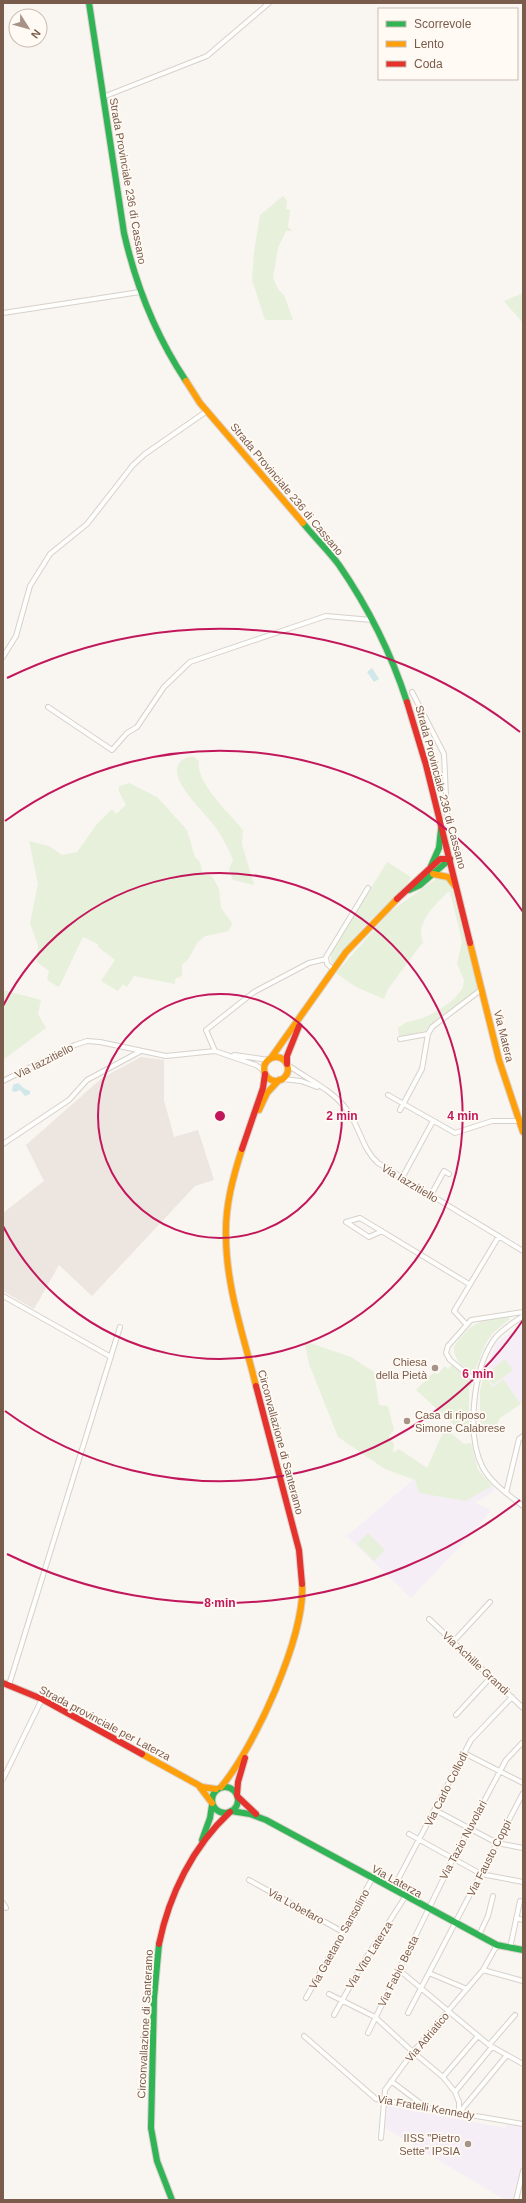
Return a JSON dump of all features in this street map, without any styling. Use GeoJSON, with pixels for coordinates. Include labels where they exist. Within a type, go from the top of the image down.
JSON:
{"type":"FeatureCollection","features":[{"type":"Feature","properties":{"kind":"main road","name":"Strada Provinciale 236 di Cassano"},"geometry":{"type":"LineString","coordinates":[[89,3],[124,233],[140,292],[169,355],[207,411],[338,564],[372,620],[397,671],[408,703],[442,826],[482,989]]}},
{"type":"Feature","properties":{"kind":"main road"},"geometry":{"type":"LineString","coordinates":[[431,866],[439,848],[442,826]]}},
{"type":"Feature","properties":{"kind":"main road"},"geometry":{"type":"LineString","coordinates":[[308,1006],[290,1048],[287,1072],[280,1080],[271,1079],[265,1073],[264,1067],[334,969],[369,926],[406,892],[431,866],[440,859],[450,859]]}},
{"type":"Feature","properties":{"kind":"main road"},"geometry":{"type":"LineString","coordinates":[[406,892],[420,885],[450,859]]}},
{"type":"Feature","properties":{"kind":"main road"},"geometry":{"type":"LineString","coordinates":[[433,874],[448,877],[457,889]]}},
{"type":"Feature","properties":{"kind":"main road","name":"Via Matera"},"geometry":{"type":"LineString","coordinates":[[482,989],[499,1060],[518,1121],[523,1132]]}},
{"type":"Feature","properties":{"kind":"main road"},"geometry":{"type":"LineString","coordinates":[[270,1059],[279,1058],[287,1065]]}},
{"type":"Feature","properties":{"kind":"main road","name":"Circonvallazione di Santeramo"},"geometry":{"type":"LineString","coordinates":[[237,1796],[238,1782],[249,1745],[296,1636],[303,1588],[299,1550],[231,1289],[226,1264],[225,1230],[228,1196],[234,1168],[263,1088],[265,1073]]}},
{"type":"Feature","properties":{"kind":"main road","name":"Circonvallazione di Santeramo"},"geometry":{"type":"LineString","coordinates":[[245,1139],[267,1093],[280,1080]]}},
{"type":"Feature","properties":{"kind":"main road","name":"Strada provinciale per Laterza"},"geometry":{"type":"LineString","coordinates":[[6,1684],[42,1699],[196,1784]]}},
{"type":"Feature","properties":{"kind":"main road","name":"Circonvallazione di Santeramo"},"geometry":{"type":"LineString","coordinates":[[219,1788],[231,1775],[249,1745]]}},
{"type":"Feature","properties":{"kind":"main road"},"geometry":{"type":"LineString","coordinates":[[196,1784],[202,1787],[232,1789],[248,1808],[266,1820]]}},
{"type":"Feature","properties":{"kind":"main road"},"geometry":{"type":"LineString","coordinates":[[196,1784],[212,1804],[222,1813],[231,1811],[250,1814],[266,1820]]}},
{"type":"Feature","properties":{"kind":"main road"},"geometry":{"type":"LineString","coordinates":[[212,1804],[212,1795],[219,1788]]}},
{"type":"Feature","properties":{"kind":"main road"},"geometry":{"type":"LineString","coordinates":[[231,1811],[237,1805],[237,1796]]}},
{"type":"Feature","properties":{"kind":"main road","name":"Circonvallazione di Santeramo"},"geometry":{"type":"LineString","coordinates":[[172,2200],[159,2169],[151,2129],[151,2080],[158,1949],[168,1913],[197,1853],[207,1828],[212,1804]]}},
{"type":"Feature","properties":{"kind":"main road","name":"Circonvallazione di Santeramo"},"geometry":{"type":"LineString","coordinates":[[197,1853],[216,1826],[231,1811]]}},
{"type":"Feature","properties":{"kind":"main road","name":"Via Laterza"},"geometry":{"type":"LineString","coordinates":[[266,1820],[427,1909],[498,1945],[523,1950]]}},
{"type":"Feature","properties":{"kind":"street"},"geometry":{"type":"LineString","coordinates":[[103,97],[207,56],[269,3]]}},
{"type":"Feature","properties":{"kind":"street"},"geometry":{"type":"LineString","coordinates":[[3,313],[140,292]]}},
{"type":"Feature","properties":{"kind":"street"},"geometry":{"type":"LineString","coordinates":[[3,657],[16,636],[30,586],[50,554],[87,524],[139,460],[207,411]]}},
{"type":"Feature","properties":{"kind":"street"},"geometry":{"type":"LineString","coordinates":[[48,707],[112,750],[127,733],[137,727],[164,687],[190,662],[326,616],[372,620]]}},
{"type":"Feature","properties":{"kind":"street"},"geometry":{"type":"LineString","coordinates":[[412,692],[444,754],[447,817],[442,826]]}},
{"type":"Feature","properties":{"kind":"street"},"geometry":{"type":"LineString","coordinates":[[215,1051],[206,1030],[254,992],[309,963],[326,959],[368,888]]}},
{"type":"Feature","properties":{"kind":"street"},"geometry":{"type":"LineString","coordinates":[[326,959],[328,964],[334,969]]}},
{"type":"Feature","properties":{"kind":"street"},"geometry":{"type":"LineString","coordinates":[[400,1110],[422,1069],[428,1034],[441,1020],[482,989]]}},
{"type":"Feature","properties":{"kind":"street"},"geometry":{"type":"LineString","coordinates":[[400,1039],[428,1034]]}},
{"type":"Feature","properties":{"kind":"street","name":"Via Iazzitiello"},"geometry":{"type":"LineString","coordinates":[[3,1081],[75,1045],[87,1041],[118,1045],[166,1056],[215,1051],[227,1054]]}},
{"type":"Feature","properties":{"kind":"street"},"geometry":{"type":"LineString","coordinates":[[3,1144],[69,1100],[87,1080],[141,1051]]}},
{"type":"Feature","properties":{"kind":"street"},"geometry":{"type":"LineString","coordinates":[[227,1054],[270,1059]]}},
{"type":"Feature","properties":{"kind":"street"},"geometry":{"type":"LineString","coordinates":[[227,1054],[256,1065],[265,1073]]}},
{"type":"Feature","properties":{"kind":"street"},"geometry":{"type":"LineString","coordinates":[[287,1065],[323,1090]]}},
{"type":"Feature","properties":{"kind":"street"},"geometry":{"type":"LineString","coordinates":[[280,1080],[301,1081],[323,1090]]}},
{"type":"Feature","properties":{"kind":"street","name":"Via Iazzitiello"},"geometry":{"type":"LineString","coordinates":[[323,1090],[338,1100],[347,1109],[372,1156],[402,1178],[523,1251]]}},
{"type":"Feature","properties":{"kind":"street"},"geometry":{"type":"LineString","coordinates":[[388,1095],[455,1134],[492,1121],[518,1121]]}},
{"type":"Feature","properties":{"kind":"street"},"geometry":{"type":"LineString","coordinates":[[402,1178],[433,1121]]}},
{"type":"Feature","properties":{"kind":"street"},"geometry":{"type":"LineString","coordinates":[[431,1195],[444,1171],[450,1174]]}},
{"type":"Feature","properties":{"kind":"street"},"geometry":{"type":"LineString","coordinates":[[382,1231],[369,1236],[346,1222],[360,1218],[382,1231],[470,1284]]}},
{"type":"Feature","properties":{"kind":"street"},"geometry":{"type":"LineString","coordinates":[[466,1324],[454,1311],[499,1236]]}},
{"type":"Feature","properties":{"kind":"street"},"geometry":{"type":"LineString","coordinates":[[3,1296],[111,1357]]}},
{"type":"Feature","properties":{"kind":"street"},"geometry":{"type":"LineString","coordinates":[[477,1382],[450,1360],[446,1353],[448,1346],[471,1320],[523,1312]]}},
{"type":"Feature","properties":{"kind":"street"},"geometry":{"type":"LineString","coordinates":[[523,1316],[493,1340],[487,1351],[477,1382],[473,1412],[478,1458],[484,1470],[506,1493],[523,1506]]}},
{"type":"Feature","properties":{"kind":"street"},"geometry":{"type":"LineString","coordinates":[[6,1684],[120,1327]]}},
{"type":"Feature","properties":{"kind":"street"},"geometry":{"type":"LineString","coordinates":[[506,1493],[519,1439],[523,1436]]}},
{"type":"Feature","properties":{"kind":"street"},"geometry":{"type":"LineString","coordinates":[[453,1642],[490,1602]]}},
{"type":"Feature","properties":{"kind":"street","name":"Via Achille Grandi"},"geometry":{"type":"LineString","coordinates":[[429,1619],[523,1708]]}},
{"type":"Feature","properties":{"kind":"street"},"geometry":{"type":"LineString","coordinates":[[456,1715],[491,1677]]}},
{"type":"Feature","properties":{"kind":"street","name":"Via Carlo Collodi"},"geometry":{"type":"LineString","coordinates":[[393,1890],[471,1740],[512,1697]]}},
{"type":"Feature","properties":{"kind":"street"},"geometry":{"type":"LineString","coordinates":[[3,1779],[42,1699]]}},
{"type":"Feature","properties":{"kind":"street","name":"Via Tazio Nuvolari"},"geometry":{"type":"LineString","coordinates":[[427,1909],[506,1760],[523,1742]]}},
{"type":"Feature","properties":{"kind":"street"},"geometry":{"type":"LineString","coordinates":[[464,1753],[523,1783]]}},
{"type":"Feature","properties":{"kind":"street","name":"Via Fausto Coppi"},"geometry":{"type":"LineString","coordinates":[[408,2013],[523,1793]]}},
{"type":"Feature","properties":{"kind":"street"},"geometry":{"type":"LineString","coordinates":[[435,1810],[497,1843],[523,1848]]}},
{"type":"Feature","properties":{"kind":"street"},"geometry":{"type":"LineString","coordinates":[[409,1834],[481,1874],[523,1882]]}},
{"type":"Feature","properties":{"kind":"street","name":"Via Gaetano Sansolino"},"geometry":{"type":"LineString","coordinates":[[306,1998],[372,1879]]}},
{"type":"Feature","properties":{"kind":"street","name":"Via Lobefaro"},"geometry":{"type":"LineString","coordinates":[[249,1880],[343,1932]]}},
{"type":"Feature","properties":{"kind":"street"},"geometry":{"type":"LineString","coordinates":[[479,1935],[488,1916],[493,1896]]}},
{"type":"Feature","properties":{"kind":"street","name":"Via Vito Laterza"},"geometry":{"type":"LineString","coordinates":[[334,2015],[341,2001],[405,1897]]}},
{"type":"Feature","properties":{"kind":"street"},"geometry":{"type":"LineString","coordinates":[[510,1948],[520,1901]]}},
{"type":"Feature","properties":{"kind":"street"},"geometry":{"type":"LineString","coordinates":[[3,1904],[6,1908]]}},
{"type":"Feature","properties":{"kind":"street","name":"Via Fabio Besta"},"geometry":{"type":"LineString","coordinates":[[368,2032],[427,1909]]}},
{"type":"Feature","properties":{"kind":"street"},"geometry":{"type":"LineString","coordinates":[[516,1918],[523,1920]]}},
{"type":"Feature","properties":{"kind":"street","name":"Via Adriatico"},"geometry":{"type":"LineString","coordinates":[[381,2138],[385,2090],[413,2052],[482,1970],[498,1945]]}},
{"type":"Feature","properties":{"kind":"street"},"geometry":{"type":"LineString","coordinates":[[398,1969],[491,2046],[523,2064]]}},
{"type":"Feature","properties":{"kind":"street"},"geometry":{"type":"LineString","coordinates":[[482,1970],[523,1981]]}},
{"type":"Feature","properties":{"kind":"street"},"geometry":{"type":"LineString","coordinates":[[429,1974],[466,1989]]}},
{"type":"Feature","properties":{"kind":"street"},"geometry":{"type":"LineString","coordinates":[[329,1994],[375,2017],[443,2077],[455,2092],[459,2102],[459,2113]]}},
{"type":"Feature","properties":{"kind":"street"},"geometry":{"type":"LineString","coordinates":[[455,2092],[515,2015]]}},
{"type":"Feature","properties":{"kind":"street","name":"Via Fratelli Kennedy"},"geometry":{"type":"LineString","coordinates":[[304,2036],[376,2099],[523,2124]]}},
{"type":"Feature","properties":{"kind":"street"},"geometry":{"type":"LineString","coordinates":[[443,2077],[478,2036]]}},
{"type":"Feature","properties":{"kind":"street"},"geometry":{"type":"LineString","coordinates":[[459,2113],[507,2055]]}},
{"type":"Feature","properties":{"kind":"street"},"geometry":{"type":"LineString","coordinates":[[391,2081],[426,2108]]}},
{"type":"Feature","properties":{"kind":"street"},"geometry":{"type":"LineString","coordinates":[[516,2200],[523,2171]]}},
{"type":"Feature","properties":{"kind":"shaded area"},"geometry":{"type":"Polygon","coordinates":[[[141,1057],[164,1060],[164,1100],[174,1137],[198,1130],[214,1180],[195,1186],[92,1296],[59,1265],[34,1309],[3,1291],[3,1213],[44,1181],[26,1145],[102,1078],[141,1057]]]}},
{"type":"Feature","properties":{"kind":"shaded area"},"geometry":{"type":"Polygon","coordinates":[[[523,1324],[523,1402],[521,1404],[503,1379],[493,1387],[484,1375],[496,1343],[523,1324]]]}},
{"type":"Feature","properties":{"kind":"shaded area"},"geometry":{"type":"Polygon","coordinates":[[[414,1479],[419,1493],[466,1501],[492,1486],[495,1490],[475,1503],[491,1510],[467,1539],[411,1598],[347,1536],[414,1479]]]}},
{"type":"Feature","properties":{"kind":"shaded area","name":"IISS \"Pietro Sette\" IPSIA"},"geometry":{"type":"Polygon","coordinates":[[[387,2106],[505,2128],[508,2125],[523,2127],[523,2161],[512,2200],[505,2200],[385,2128],[387,2106]]]}},
{"type":"Feature","properties":{"kind":"green space"},"geometry":{"type":"Polygon","coordinates":[[[283,196],[287,201],[286,209],[290,210],[288,227],[292,231],[286,231],[278,248],[273,278],[278,289],[284,295],[293,320],[265,320],[252,280],[254,252],[260,215],[283,196]]]}},
{"type":"Feature","properties":{"kind":"green space"},"geometry":{"type":"Polygon","coordinates":[[[523,293],[523,323],[504,301],[523,293]]]}},
{"type":"Feature","properties":{"kind":"green space"},"geometry":{"type":"Polygon","coordinates":[[[193,756],[199,761],[199,769],[202,778],[208,788],[222,807],[243,830],[242,844],[254,885],[233,880],[229,870],[233,859],[224,841],[208,817],[191,799],[178,778],[177,768],[181,761],[193,756]]]}},
{"type":"Feature","properties":{"kind":"green space"},"geometry":{"type":"Polygon","coordinates":[[[129,783],[157,797],[187,830],[195,857],[200,862],[203,874],[212,876],[219,889],[221,908],[232,923],[229,931],[205,936],[197,943],[189,958],[182,965],[182,976],[175,979],[175,984],[134,976],[127,987],[123,984],[118,991],[101,981],[115,960],[98,947],[98,944],[83,937],[59,987],[47,980],[49,971],[37,962],[38,945],[30,923],[38,884],[29,841],[49,846],[62,855],[77,852],[97,824],[112,809],[116,814],[126,805],[119,792],[119,786],[129,783]]]}},
{"type":"Feature","properties":{"kind":"green space"},"geometry":{"type":"Polygon","coordinates":[[[387,862],[411,877],[402,890],[375,915],[334,963],[331,963],[331,953],[387,862]]]}},
{"type":"Feature","properties":{"kind":"green space"},"geometry":{"type":"Polygon","coordinates":[[[437,878],[447,880],[451,886],[478,989],[432,1023],[426,1031],[399,1037],[398,1028],[405,1023],[423,1018],[439,1010],[454,999],[463,988],[464,980],[457,964],[462,941],[450,892],[448,892],[432,908],[428,914],[422,928],[421,935],[423,942],[388,989],[384,999],[356,987],[336,973],[390,912],[437,878]]]}},
{"type":"Feature","properties":{"kind":"green space"},"geometry":{"type":"Polygon","coordinates":[[[3,990],[41,1000],[38,1014],[46,1028],[3,1060],[3,990]]]}},
{"type":"Feature","properties":{"kind":"green space"},"geometry":{"type":"Polygon","coordinates":[[[509,1316],[509,1320],[493,1333],[485,1344],[473,1374],[457,1359],[454,1352],[454,1347],[465,1332],[471,1327],[484,1321],[509,1316]]]}},
{"type":"Feature","properties":{"kind":"green space"},"geometry":{"type":"Polygon","coordinates":[[[307,1342],[351,1357],[374,1372],[379,1405],[388,1406],[394,1430],[389,1436],[394,1444],[393,1453],[399,1449],[427,1468],[445,1428],[464,1444],[471,1443],[478,1470],[492,1486],[466,1501],[419,1493],[415,1480],[385,1469],[338,1437],[309,1364],[305,1345],[307,1342]]]}},
{"type":"Feature","properties":{"kind":"green space"},"geometry":{"type":"Polygon","coordinates":[[[505,1359],[513,1370],[493,1385],[485,1375],[505,1359]]]}},
{"type":"Feature","properties":{"kind":"green space"},"geometry":{"type":"Polygon","coordinates":[[[452,1365],[472,1383],[471,1387],[469,1387],[469,1427],[465,1428],[466,1432],[462,1432],[416,1390],[433,1373],[438,1374],[445,1366],[448,1369],[452,1365]]]}},
{"type":"Feature","properties":{"kind":"green space"},"geometry":{"type":"Polygon","coordinates":[[[484,1375],[493,1387],[503,1379],[521,1404],[500,1418],[494,1431],[480,1423],[480,1391],[484,1375]]]}},
{"type":"Feature","properties":{"kind":"green space"},"geometry":{"type":"Polygon","coordinates":[[[368,1533],[385,1550],[374,1561],[357,1544],[368,1533]]]}},
{"type":"Feature","properties":{"kind":"water"},"geometry":{"type":"Polygon","coordinates":[[[372,668],[379,679],[374,682],[367,672],[372,668]]]}},
{"type":"Feature","properties":{"kind":"water"},"geometry":{"type":"Polygon","coordinates":[[[18,1083],[30,1091],[30,1094],[25,1096],[20,1090],[15,1092],[12,1091],[13,1085],[18,1083]]]}},
{"type":"Feature","properties":{"kind":"traffic: fast"},"geometry":{"type":"LineString","coordinates":[[89,3],[124,233],[129,253],[141,291],[156,328],[186,381]]}},
{"type":"Feature","properties":{"kind":"traffic: fast"},"geometry":{"type":"LineString","coordinates":[[303,523],[339,565],[360,597],[386,648],[407,702]]}},
{"type":"Feature","properties":{"kind":"traffic: fast"},"geometry":{"type":"LineString","coordinates":[[431,866],[439,848],[441,829]]}},
{"type":"Feature","properties":{"kind":"traffic: fast"},"geometry":{"type":"LineString","coordinates":[[409,890],[420,885],[450,859]]}},
{"type":"Feature","properties":{"kind":"traffic: fast"},"geometry":{"type":"LineString","coordinates":[[225,1787],[234,1791],[238,1800],[234,1809],[225,1813],[216,1809],[212,1800],[216,1791],[225,1787]]}},
{"type":"Feature","properties":{"kind":"traffic: fast"},"geometry":{"type":"LineString","coordinates":[[202,1840],[210,1818],[212,1805]]}},
{"type":"Feature","properties":{"kind":"traffic: fast"},"geometry":{"type":"LineString","coordinates":[[231,1811],[250,1814],[266,1820],[497,1945],[523,1950]]}},
{"type":"Feature","properties":{"kind":"traffic: fast"},"geometry":{"type":"LineString","coordinates":[[159,1944],[154,1998],[151,2128],[157,2161],[172,2200]]}},
{"type":"Feature","properties":{"kind":"traffic: slow"},"geometry":{"type":"LineString","coordinates":[[186,381],[200,403],[303,523]]}},
{"type":"Feature","properties":{"kind":"traffic: slow"},"geometry":{"type":"LineString","coordinates":[[433,874],[448,877],[455,886]]}},
{"type":"Feature","properties":{"kind":"traffic: slow"},"geometry":{"type":"LineString","coordinates":[[271,1058],[346,952],[397,899]]}},
{"type":"Feature","properties":{"kind":"traffic: slow"},"geometry":{"type":"LineString","coordinates":[[470,943],[499,1060],[523,1132]]}},
{"type":"Feature","properties":{"kind":"traffic: slow"},"geometry":{"type":"LineString","coordinates":[[276,1057],[284,1061],[288,1069],[284,1077],[276,1081],[268,1077],[264,1069],[268,1061],[276,1057]]}},
{"type":"Feature","properties":{"kind":"traffic: slow"},"geometry":{"type":"LineString","coordinates":[[259,1110],[267,1093],[279,1080]]}},
{"type":"Feature","properties":{"kind":"traffic: slow"},"geometry":{"type":"LineString","coordinates":[[242,1149],[228,1203],[226,1225],[227,1255],[236,1312],[256,1386]]}},
{"type":"Feature","properties":{"kind":"traffic: slow"},"geometry":{"type":"LineString","coordinates":[[221,1787],[248,1746],[262,1719],[287,1660],[296,1632],[301,1606],[302,1584]]}},
{"type":"Feature","properties":{"kind":"traffic: slow"},"geometry":{"type":"LineString","coordinates":[[142,1754],[202,1787],[216,1789]]}},
{"type":"Feature","properties":{"kind":"traffic: slow"},"geometry":{"type":"LineString","coordinates":[[199,1786],[212,1803]]}},
{"type":"Feature","properties":{"kind":"traffic: jam"},"geometry":{"type":"LineString","coordinates":[[407,702],[426,765],[470,943]]}},
{"type":"Feature","properties":{"kind":"traffic: jam"},"geometry":{"type":"LineString","coordinates":[[397,899],[440,859],[450,859]]}},
{"type":"Feature","properties":{"kind":"traffic: jam"},"geometry":{"type":"LineString","coordinates":[[287,1064],[287,1056],[299,1026]]}},
{"type":"Feature","properties":{"kind":"traffic: jam"},"geometry":{"type":"LineString","coordinates":[[242,1149],[263,1088],[265,1074]]}},
{"type":"Feature","properties":{"kind":"traffic: jam"},"geometry":{"type":"LineString","coordinates":[[256,1386],[299,1550],[302,1584]]}},
{"type":"Feature","properties":{"kind":"traffic: jam"},"geometry":{"type":"LineString","coordinates":[[3,1683],[42,1699],[142,1754]]}},
{"type":"Feature","properties":{"kind":"traffic: jam"},"geometry":{"type":"LineString","coordinates":[[237,1795],[238,1782],[245,1758]]}},
{"type":"Feature","properties":{"kind":"traffic: jam"},"geometry":{"type":"LineString","coordinates":[[238,1797],[256,1814]]}},
{"type":"Feature","properties":{"kind":"traffic: jam"},"geometry":{"type":"LineString","coordinates":[[159,1944],[169,1907],[184,1872],[205,1840],[230,1812]]}},
{"type":"Feature","properties":{"kind":"place","name":"Chiesa della Pietà"},"geometry":{"type":"Point","coordinates":[435,1368]}},
{"type":"Feature","properties":{"kind":"place","name":"Casa di riposo Simone Calabrese"},"geometry":{"type":"Point","coordinates":[407,1421]}},
{"type":"Feature","properties":{"kind":"place","name":"IISS \"Pietro Sette\" IPSIA"},"geometry":{"type":"Point","coordinates":[468,2144]}}]}
